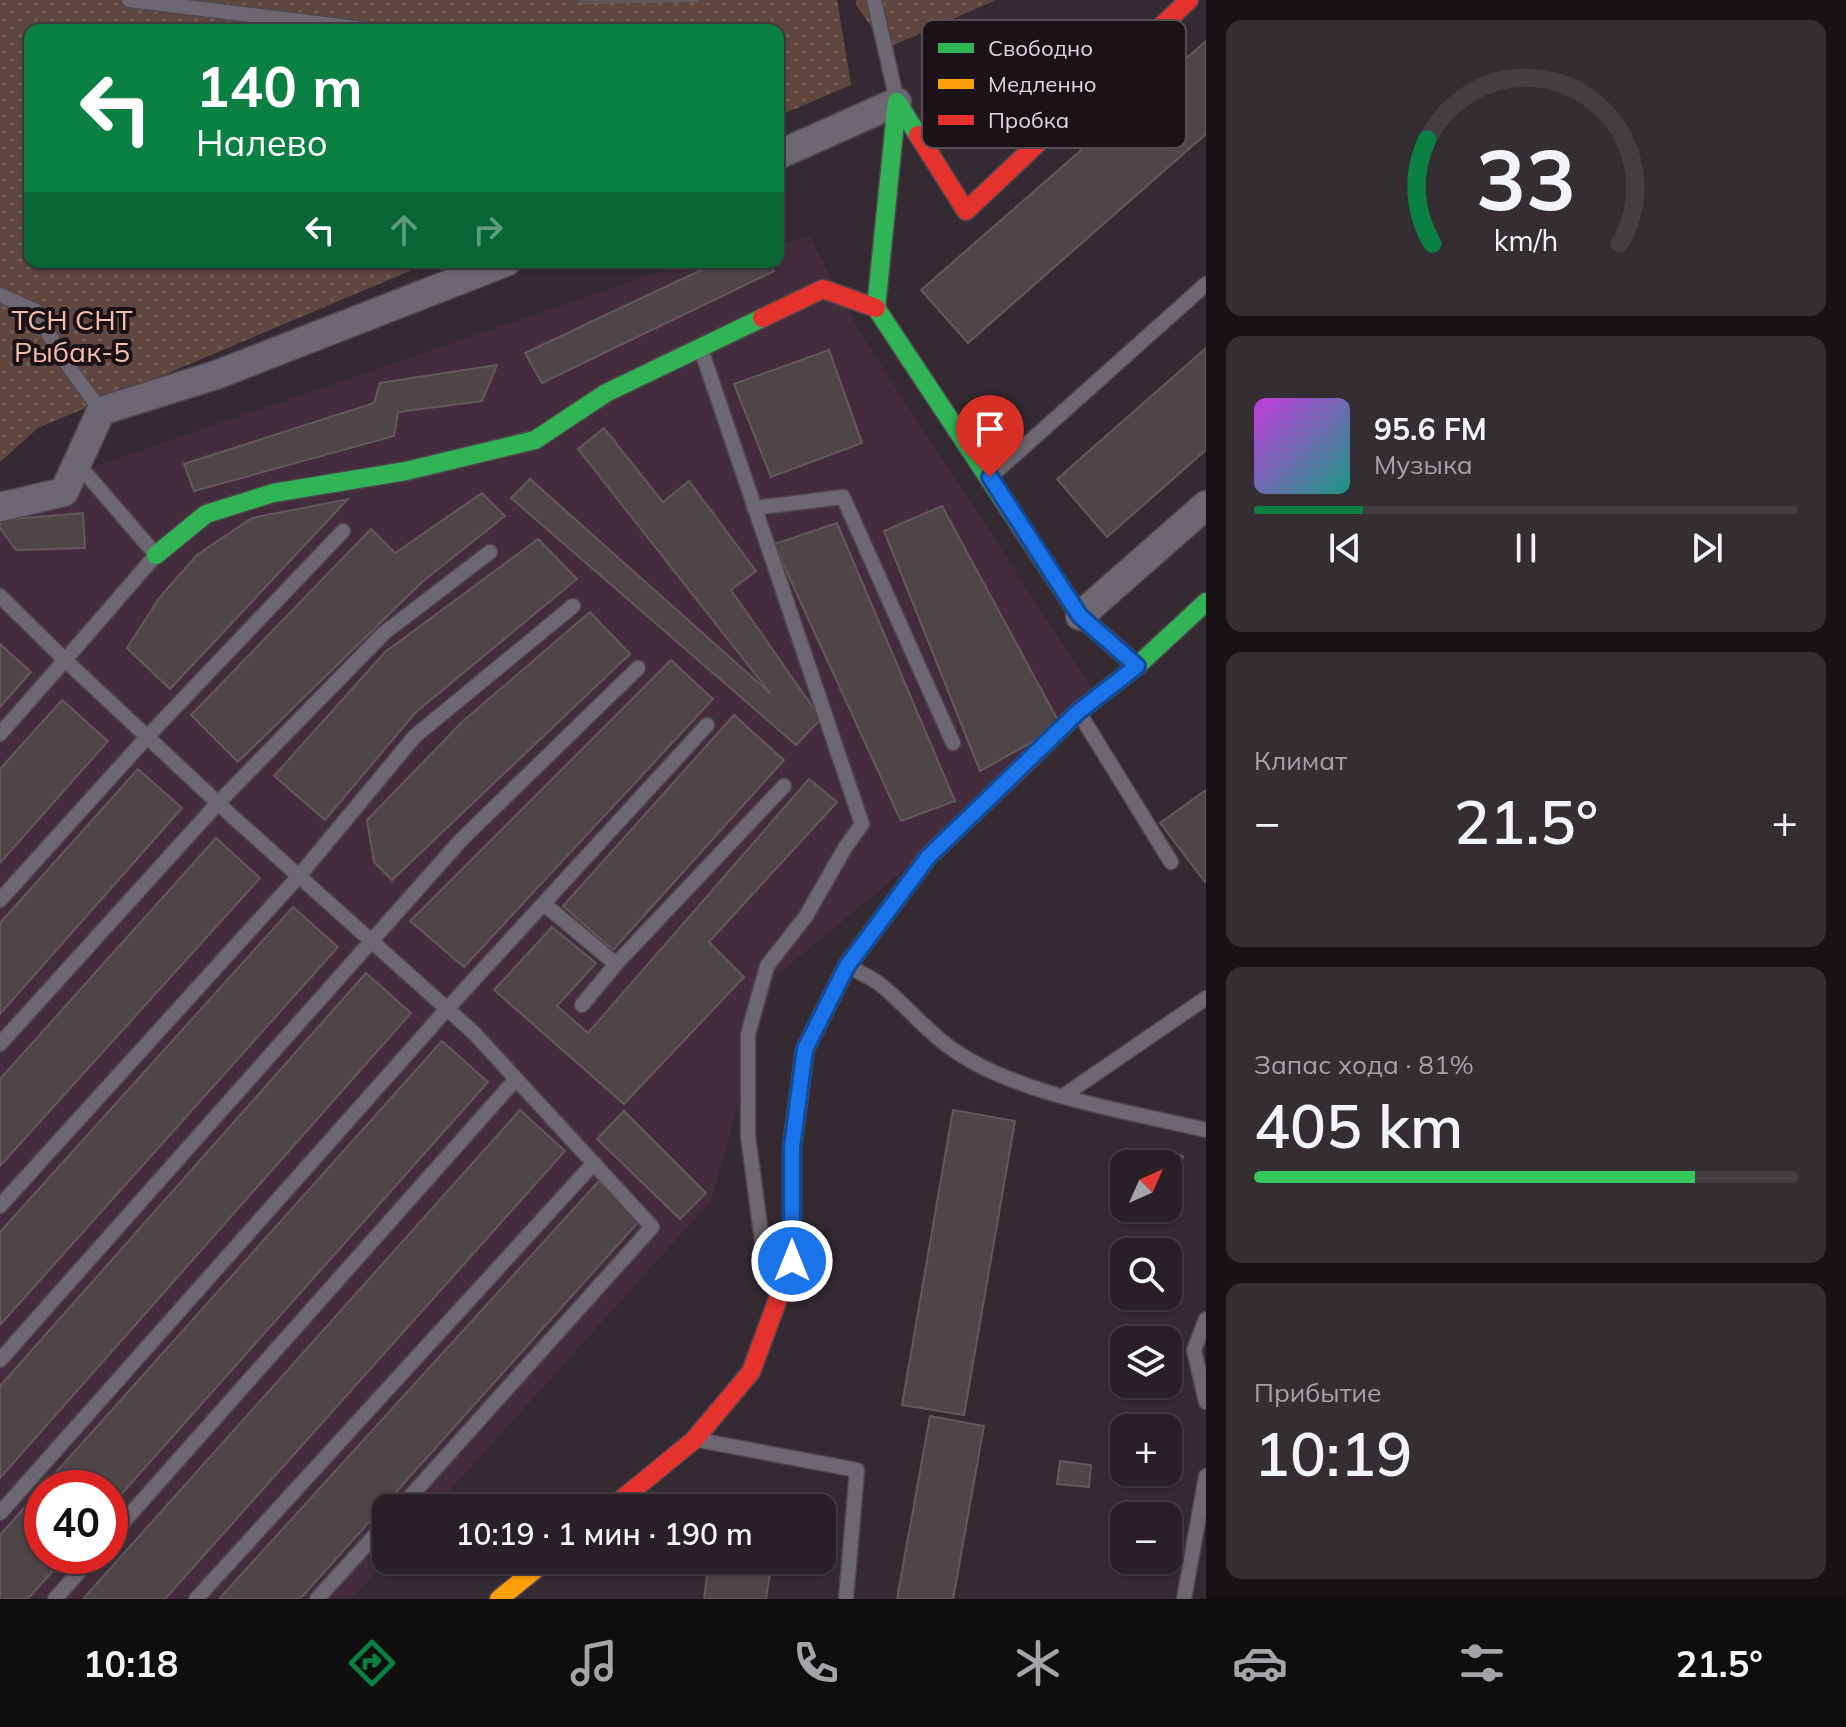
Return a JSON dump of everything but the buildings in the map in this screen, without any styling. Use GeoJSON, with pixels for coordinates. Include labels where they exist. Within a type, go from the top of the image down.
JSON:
{"type":"FeatureCollection","features":[{"type":"Feature","properties":{"kind":"street"},"geometry":{"type":"LineString","coordinates":[[1168,20],[1189,0]]}},
{"type":"Feature","properties":{"kind":"street"},"geometry":{"type":"LineString","coordinates":[[897,102],[922,141]]}},
{"type":"Feature","properties":{"kind":"street"},"geometry":{"type":"LineString","coordinates":[[784,150],[897,102]]}},
{"type":"Feature","properties":{"kind":"street"},"geometry":{"type":"LineString","coordinates":[[876,308],[897,102]]}},
{"type":"Feature","properties":{"kind":"street"},"geometry":{"type":"LineString","coordinates":[[926,148],[966,211],[1033,148]]}},
{"type":"Feature","properties":{"kind":"street"},"geometry":{"type":"LineString","coordinates":[[0,507],[64,492],[101,411],[216,375],[491,268]]}},
{"type":"Feature","properties":{"kind":"street"},"geometry":{"type":"LineString","coordinates":[[156,555],[206,514],[260,497],[406,471],[535,440],[606,393],[823,289],[876,308],[1080,616],[1137,666]]}},
{"type":"Feature","properties":{"kind":"street"},"geometry":{"type":"LineString","coordinates":[[1080,616],[1206,505]]}},
{"type":"Feature","properties":{"kind":"street"},"geometry":{"type":"LineString","coordinates":[[628,1494],[694,1440],[751,1372],[792,1261],[792,1147],[805,1049],[847,966],[928,857],[1078,712],[1137,666],[1206,602]]}},
{"type":"Feature","properties":{"kind":"street"},"geometry":{"type":"LineString","coordinates":[[511,1595],[533,1574]]}},
{"type":"Feature","properties":{"kind":"lane"},"geometry":{"type":"LineString","coordinates":[[129,0],[324,24]]}},
{"type":"Feature","properties":{"kind":"lane"},"geometry":{"type":"LineString","coordinates":[[874,0],[897,102]]}},
{"type":"Feature","properties":{"kind":"lane"},"geometry":{"type":"LineString","coordinates":[[990,477],[1206,284]]}},
{"type":"Feature","properties":{"kind":"lane"},"geometry":{"type":"LineString","coordinates":[[0,295],[36,311],[61,356],[101,411]]}},
{"type":"Feature","properties":{"kind":"lane"},"geometry":{"type":"LineString","coordinates":[[701,349],[862,824],[806,916],[767,966],[748,1034],[750,1151],[762,1241],[782,1289]]}},
{"type":"Feature","properties":{"kind":"lane"},"geometry":{"type":"LineString","coordinates":[[0,734],[156,555],[77,463]]}},
{"type":"Feature","properties":{"kind":"lane"},"geometry":{"type":"LineString","coordinates":[[754,508],[843,497],[953,743]]}},
{"type":"Feature","properties":{"kind":"lane"},"geometry":{"type":"LineString","coordinates":[[0,900],[147,737],[343,531]]}},
{"type":"Feature","properties":{"kind":"lane"},"geometry":{"type":"LineString","coordinates":[[0,1044],[218,803],[384,633],[490,552]]}},
{"type":"Feature","properties":{"kind":"lane"},"geometry":{"type":"LineString","coordinates":[[0,596],[218,803],[474,1033],[652,1227],[413,1494]]}},
{"type":"Feature","properties":{"kind":"lane"},"geometry":{"type":"LineString","coordinates":[[0,1206],[299,876],[415,736],[573,606]]}},
{"type":"Feature","properties":{"kind":"lane"},"geometry":{"type":"LineString","coordinates":[[0,1360],[461,840],[638,668]]}},
{"type":"Feature","properties":{"kind":"lane"},"geometry":{"type":"LineString","coordinates":[[1078,712],[1171,862]]}},
{"type":"Feature","properties":{"kind":"lane"},"geometry":{"type":"LineString","coordinates":[[0,1513],[447,1009],[707,725]]}},
{"type":"Feature","properties":{"kind":"lane"},"geometry":{"type":"LineString","coordinates":[[582,1005],[616,964],[784,786]]}},
{"type":"Feature","properties":{"kind":"lane"},"geometry":{"type":"LineString","coordinates":[[544,904],[616,964]]}},
{"type":"Feature","properties":{"kind":"lane"},"geometry":{"type":"LineString","coordinates":[[847,966],[877,983],[956,1052],[995,1073],[1063,1096],[1206,1130]]}},
{"type":"Feature","properties":{"kind":"lane"},"geometry":{"type":"LineString","coordinates":[[1063,1096],[1206,998]]}},
{"type":"Feature","properties":{"kind":"lane"},"geometry":{"type":"LineString","coordinates":[[128,1517],[516,1079]]}},
{"type":"Feature","properties":{"kind":"lane"},"geometry":{"type":"LineString","coordinates":[[196,1599],[594,1163]]}},
{"type":"Feature","properties":{"kind":"lane"},"geometry":{"type":"LineString","coordinates":[[1206,1319],[1194,1350],[1206,1402]]}},
{"type":"Feature","properties":{"kind":"lane"},"geometry":{"type":"LineString","coordinates":[[694,1440],[857,1470],[846,1599]]}},
{"type":"Feature","properties":{"kind":"lane"},"geometry":{"type":"LineString","coordinates":[[1184,1599],[1206,1476]]}},
{"type":"Feature","properties":{"kind":"lane"},"geometry":{"type":"LineString","coordinates":[[317,1599],[372,1538]]}},
{"type":"Feature","properties":{"kind":"lane"},"geometry":{"type":"LineString","coordinates":[[55,1599],[77,1574]]}},
{"type":"Feature","properties":{"kind":"shaded area"},"geometry":{"type":"Polygon","coordinates":[[[810,237],[862,336],[1103,705],[774,978],[711,1201],[447,1494],[372,1494],[372,1574],[374,1574],[352,1599],[0,1599],[0,499],[653,274],[678,268],[784,268],[784,244],[810,237]]]}},
{"type":"Feature","properties":{"kind":"green space","name":"ТСН СНТ Рыбак-5"},"geometry":{"type":"Polygon","coordinates":[[[0,0],[837,0],[851,85],[784,113],[784,24],[24,24],[24,268],[417,268],[38,428],[0,462],[0,0]]]}},
{"type":"Feature","properties":{"kind":"green space"},"geometry":{"type":"Polygon","coordinates":[[[856,0],[996,0],[951,20],[922,20],[922,33],[887,48],[856,5],[856,0]]]}},
{"type":"Feature","properties":{"kind":"traffic: fast"},"geometry":{"type":"LineString","coordinates":[[918,135],[897,102],[876,308],[1080,616],[1137,666]]}},
{"type":"Feature","properties":{"kind":"traffic: fast"},"geometry":{"type":"LineString","coordinates":[[156,555],[206,514],[273,493],[406,471],[535,440],[606,393],[762,318]]}},
{"type":"Feature","properties":{"kind":"traffic: fast"},"geometry":{"type":"LineString","coordinates":[[1030,759],[1078,712],[1137,666],[1206,602]]}},
{"type":"Feature","properties":{"kind":"traffic: slow"},"geometry":{"type":"LineString","coordinates":[[804,1057],[805,1049],[847,966],[928,857],[1030,759]]}},
{"type":"Feature","properties":{"kind":"traffic: slow"},"geometry":{"type":"LineString","coordinates":[[499,1599],[530,1574]]}},
{"type":"Feature","properties":{"kind":"traffic: jam"},"geometry":{"type":"LineString","coordinates":[[1168,20],[1189,0]]}},
{"type":"Feature","properties":{"kind":"traffic: jam"},"geometry":{"type":"LineString","coordinates":[[918,135],[922,141]]}},
{"type":"Feature","properties":{"kind":"traffic: jam"},"geometry":{"type":"LineString","coordinates":[[926,148],[966,211],[1033,148]]}},
{"type":"Feature","properties":{"kind":"traffic: jam"},"geometry":{"type":"LineString","coordinates":[[762,318],[823,289],[876,308]]}},
{"type":"Feature","properties":{"kind":"traffic: jam"},"geometry":{"type":"LineString","coordinates":[[628,1494],[694,1440],[751,1372],[792,1261],[792,1147],[804,1057]]}},
{"type":"Feature","properties":{"kind":"route"},"geometry":{"type":"LineString","coordinates":[[792,1261],[792,1147],[805,1049],[847,966],[928,857],[1078,712],[1137,666],[1080,616],[990,477]]}}]}
